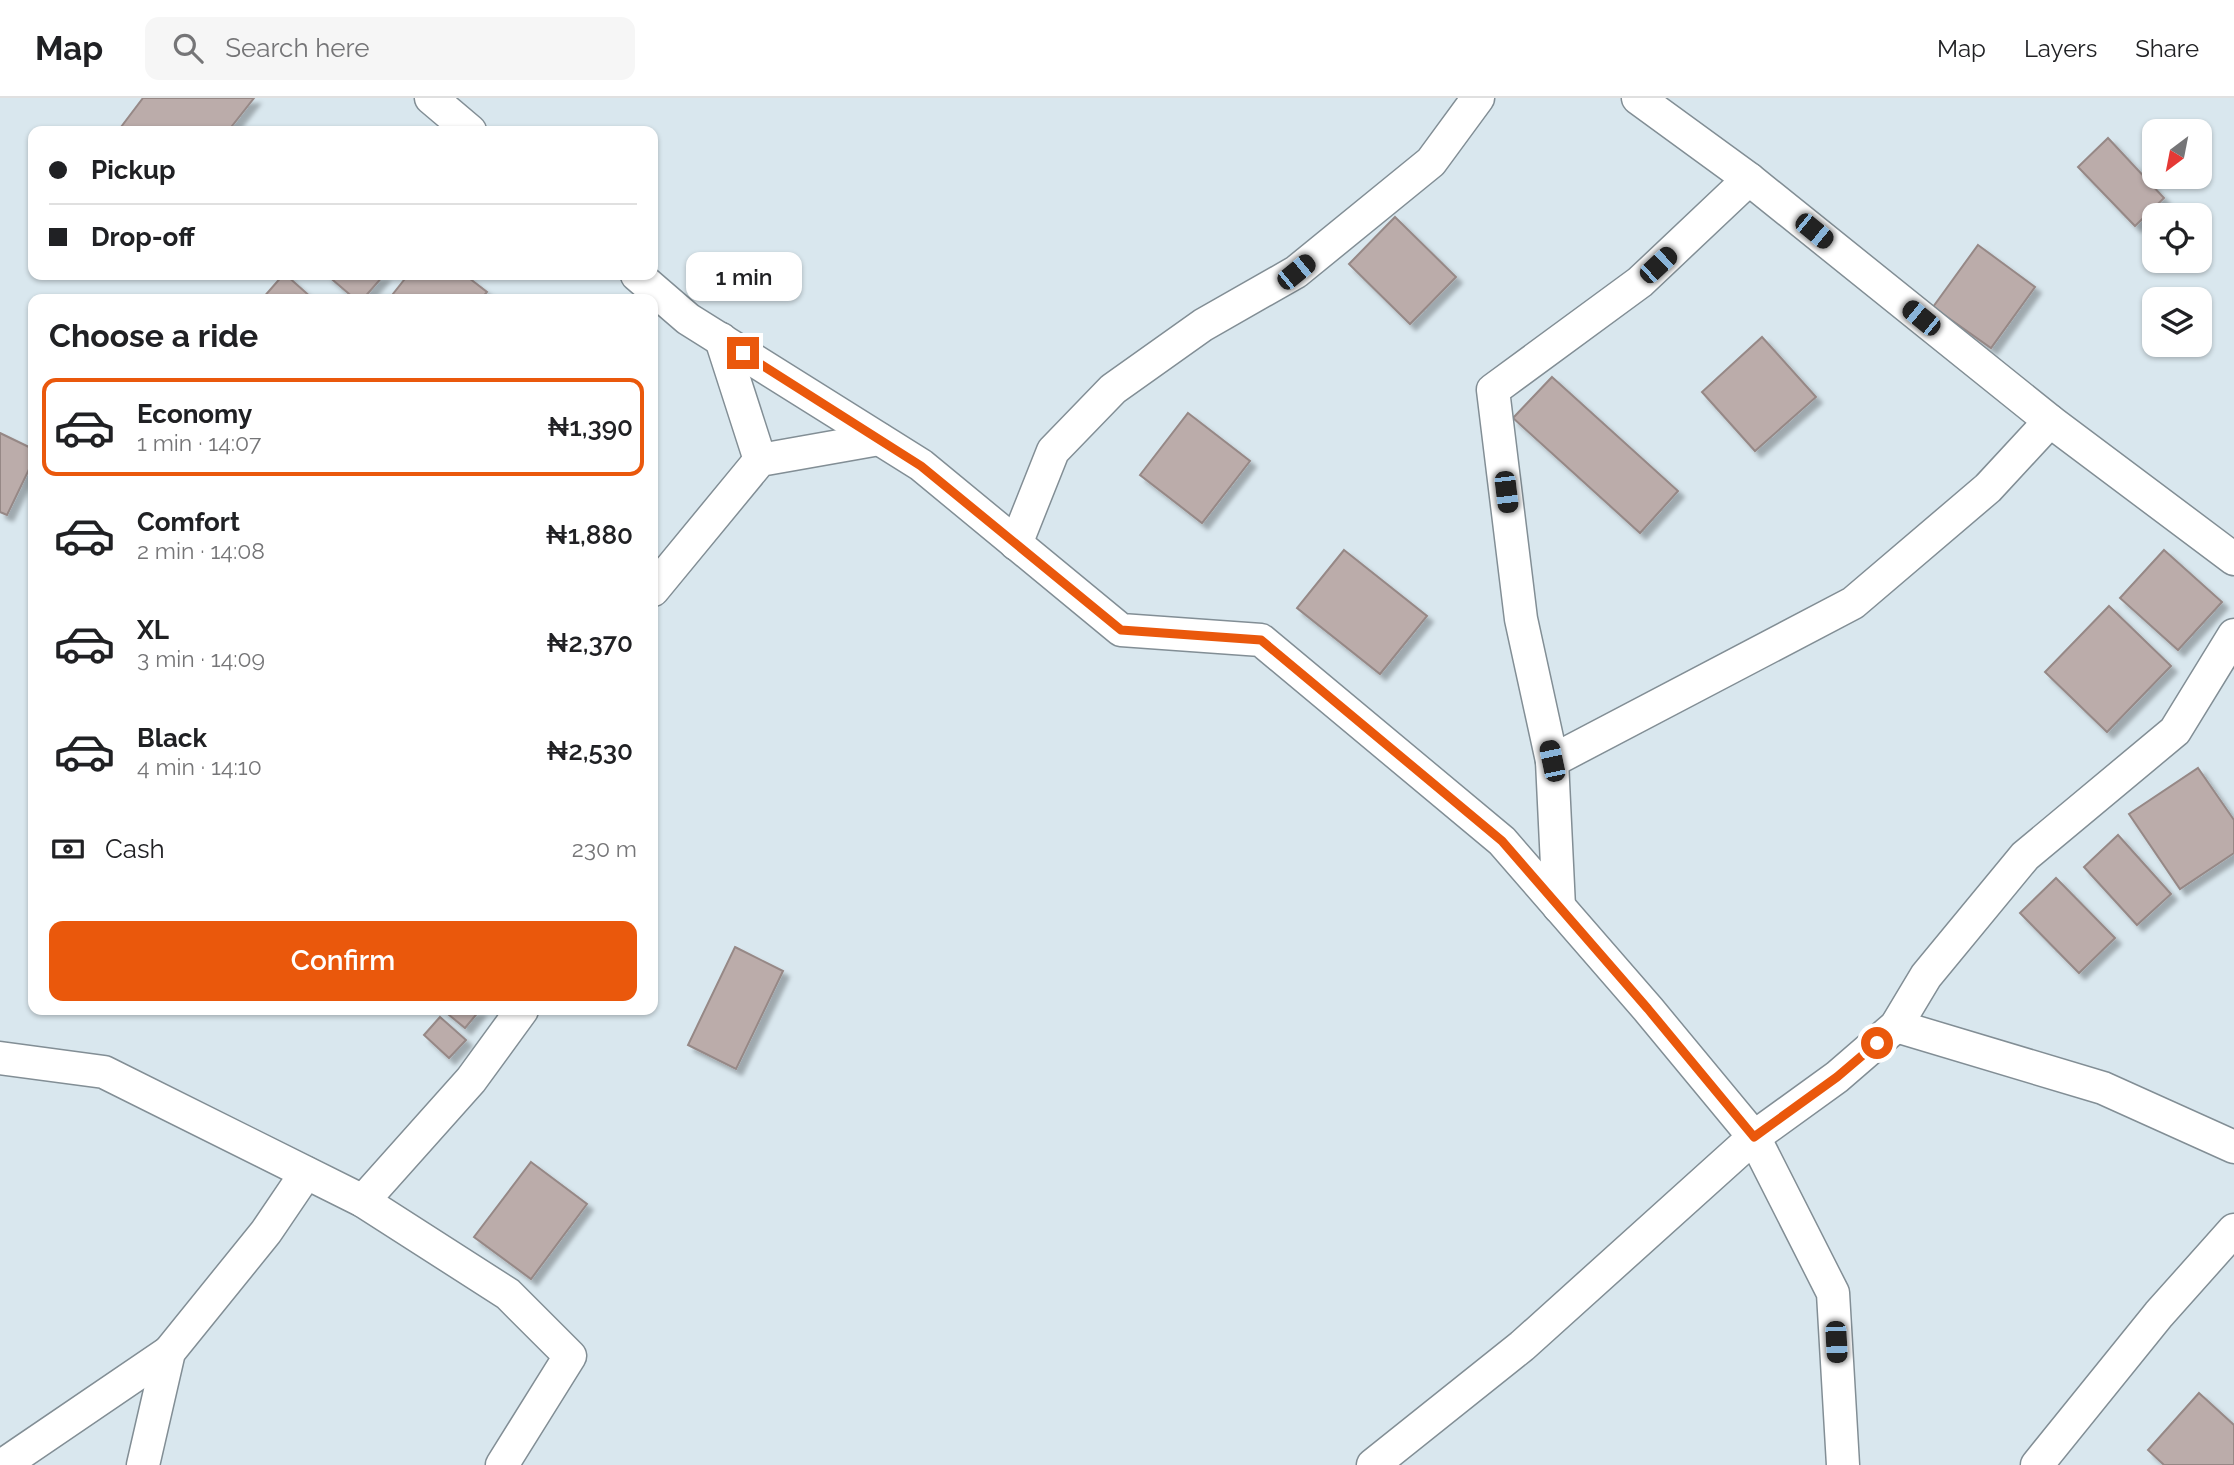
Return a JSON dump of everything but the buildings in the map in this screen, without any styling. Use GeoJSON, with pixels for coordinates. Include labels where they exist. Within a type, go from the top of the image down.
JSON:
{"type":"FeatureCollection","features":[{"type":"Feature","properties":{"kind":"street"},"geometry":{"type":"LineString","coordinates":[[431,98],[464,126]]}},
{"type":"Feature","properties":{"kind":"street"},"geometry":{"type":"LineString","coordinates":[[1016,544],[1053,451],[1113,389],[1203,325],[1296,272],[1431,162],[1478,98]]}},
{"type":"Feature","properties":{"kind":"street"},"geometry":{"type":"LineString","coordinates":[[1638,98],[1749,179],[2050,421],[2234,559]]}},
{"type":"Feature","properties":{"kind":"street"},"geometry":{"type":"LineString","coordinates":[[1559,907],[1552,761],[1521,619],[1493,390],[1640,282],[1749,179]]}},
{"type":"Feature","properties":{"kind":"street"},"geometry":{"type":"LineString","coordinates":[[643,280],[688,318],[921,466],[1121,630],[1261,640],[1502,841],[1754,1137],[1833,1293],[1843,1465]]}},
{"type":"Feature","properties":{"kind":"street"},"geometry":{"type":"LineString","coordinates":[[721,339],[760,460]]}},
{"type":"Feature","properties":{"kind":"street"},"geometry":{"type":"LineString","coordinates":[[1552,761],[1853,603],[1988,488],[2050,421]]}},
{"type":"Feature","properties":{"kind":"street"},"geometry":{"type":"LineString","coordinates":[[658,584],[760,460],[879,439]]}},
{"type":"Feature","properties":{"kind":"street"},"geometry":{"type":"LineString","coordinates":[[1373,1465],[1522,1346],[1754,1137],[1837,1077],[1896,1026],[1926,976],[2025,856],[2175,731],[2234,635]]}},
{"type":"Feature","properties":{"kind":"street"},"geometry":{"type":"LineString","coordinates":[[363,1201],[471,1080],[518,1015]]}},
{"type":"Feature","properties":{"kind":"street"},"geometry":{"type":"LineString","coordinates":[[1896,1026],[2103,1088],[2234,1147]]}},
{"type":"Feature","properties":{"kind":"street"},"geometry":{"type":"LineString","coordinates":[[0,1058],[104,1072],[363,1201],[508,1294],[570,1356],[502,1465]]}},
{"type":"Feature","properties":{"kind":"street"},"geometry":{"type":"LineString","coordinates":[[2,1465],[169,1352],[266,1231],[306,1173]]}},
{"type":"Feature","properties":{"kind":"street"},"geometry":{"type":"LineString","coordinates":[[2037,1465],[2159,1314],[2234,1230]]}},
{"type":"Feature","properties":{"kind":"street"},"geometry":{"type":"LineString","coordinates":[[143,1465],[169,1352]]}},
{"type":"Feature","properties":{"kind":"route"},"geometry":{"type":"LineString","coordinates":[[743,353],[921,466],[1121,630],[1261,640],[1502,841],[1648,1009],[1754,1137],[1837,1077],[1877,1043]]}}]}
